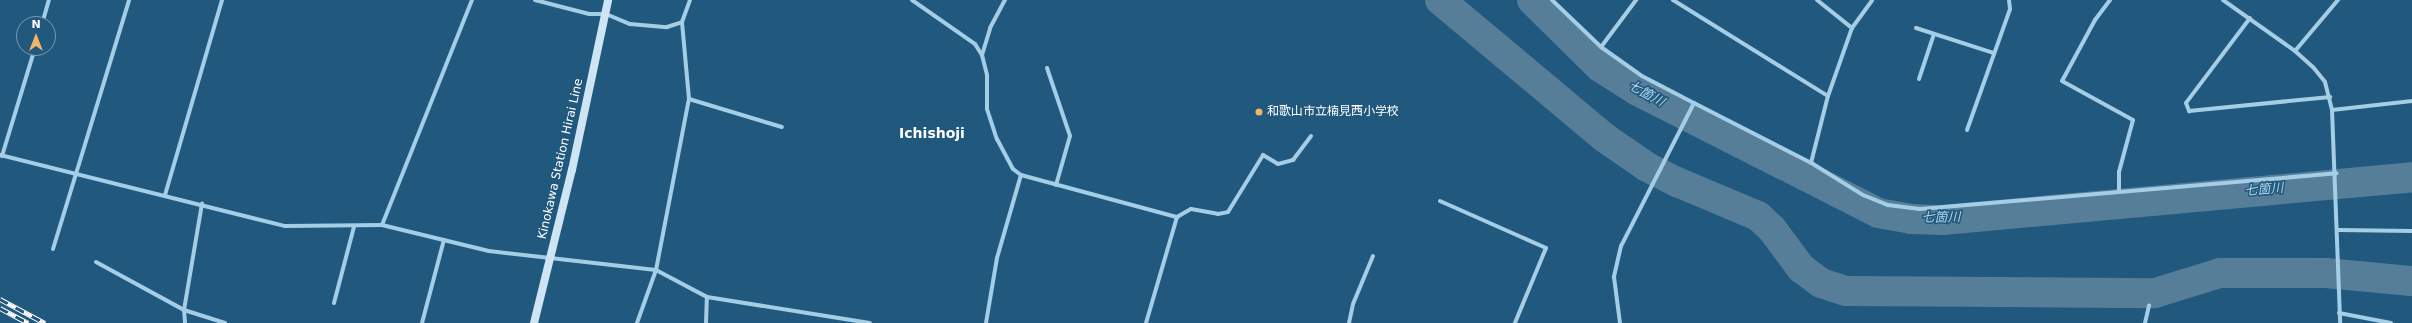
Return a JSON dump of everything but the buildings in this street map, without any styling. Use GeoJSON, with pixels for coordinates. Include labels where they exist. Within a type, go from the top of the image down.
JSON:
{"type":"FeatureCollection","features":[{"type":"Feature","properties":{"kind":"main road","name":"Kinokawa Station Hirai Line"},"geometry":{"type":"LineString","coordinates":[[534,323],[608,1]]}},
{"type":"Feature","properties":{"kind":"street"},"geometry":{"type":"LineString","coordinates":[[44,16],[49,0]]}},
{"type":"Feature","properties":{"kind":"street"},"geometry":{"type":"LineString","coordinates":[[53,249],[129,0]]}},
{"type":"Feature","properties":{"kind":"street"},"geometry":{"type":"LineString","coordinates":[[165,195],[222,0]]}},
{"type":"Feature","properties":{"kind":"street"},"geometry":{"type":"LineString","coordinates":[[382,225],[472,0]]}},
{"type":"Feature","properties":{"kind":"street"},"geometry":{"type":"LineString","coordinates":[[535,0],[589,14],[606,14],[630,24],[667,27],[682,22]]}},
{"type":"Feature","properties":{"kind":"street"},"geometry":{"type":"LineString","coordinates":[[637,323],[656,270],[689,99],[682,22],[690,0]]}},
{"type":"Feature","properties":{"kind":"street"},"geometry":{"type":"LineString","coordinates":[[912,0],[975,44],[982,55],[987,75],[987,109],[997,139],[1013,169],[1021,175],[1177,217]]}},
{"type":"Feature","properties":{"kind":"street"},"geometry":{"type":"LineString","coordinates":[[982,55],[990,28],[1005,0]]}},
{"type":"Feature","properties":{"kind":"street"},"geometry":{"type":"LineString","coordinates":[[1552,0],[1601,47],[1642,76],[1811,163],[1863,195],[1888,205],[1920,209],[2336,175]]}},
{"type":"Feature","properties":{"kind":"street"},"geometry":{"type":"LineString","coordinates":[[1601,47],[1636,0]]}},
{"type":"Feature","properties":{"kind":"street"},"geometry":{"type":"LineString","coordinates":[[1674,0],[1828,96]]}},
{"type":"Feature","properties":{"kind":"street"},"geometry":{"type":"LineString","coordinates":[[1817,0],[1852,28]]}},
{"type":"Feature","properties":{"kind":"street"},"geometry":{"type":"LineString","coordinates":[[1811,163],[1828,96],[1852,28],[1872,0]]}},
{"type":"Feature","properties":{"kind":"street"},"geometry":{"type":"LineString","coordinates":[[1967,130],[2010,9],[2010,0]]}},
{"type":"Feature","properties":{"kind":"street"},"geometry":{"type":"LineString","coordinates":[[2110,0],[2095,20],[2062,81],[2133,120],[2119,172],[2119,192]]}},
{"type":"Feature","properties":{"kind":"street"},"geometry":{"type":"LineString","coordinates":[[2223,0],[2294,51],[2313,67],[2326,82],[2332,110],[2337,190],[2340,323]]}},
{"type":"Feature","properties":{"kind":"street"},"geometry":{"type":"LineString","coordinates":[[2294,51],[2338,0]]}},
{"type":"Feature","properties":{"kind":"street"},"geometry":{"type":"LineString","coordinates":[[2250,18],[2186,103],[2189,111],[2330,97]]}},
{"type":"Feature","properties":{"kind":"street"},"geometry":{"type":"LineString","coordinates":[[1916,28],[1994,53]]}},
{"type":"Feature","properties":{"kind":"street"},"geometry":{"type":"LineString","coordinates":[[1919,78],[1934,34]]}},
{"type":"Feature","properties":{"kind":"street"},"geometry":{"type":"LineString","coordinates":[[32,56],[1,155],[202,204],[285,226],[354,227],[382,225],[489,251],[656,270],[707,297],[870,323]]}},
{"type":"Feature","properties":{"kind":"street"},"geometry":{"type":"LineString","coordinates":[[1047,68],[1070,136],[1056,185]]}},
{"type":"Feature","properties":{"kind":"street"},"geometry":{"type":"LineString","coordinates":[[689,99],[782,127]]}},
{"type":"Feature","properties":{"kind":"street"},"geometry":{"type":"LineString","coordinates":[[2332,110],[2412,102]]}},
{"type":"Feature","properties":{"kind":"street"},"geometry":{"type":"LineString","coordinates":[[1620,323],[1614,278],[1621,246],[1694,103]]}},
{"type":"Feature","properties":{"kind":"street"},"geometry":{"type":"LineString","coordinates":[[1146,323],[1177,217],[1191,209],[1218,214],[1228,212],[1263,155],[1278,164],[1293,160],[1311,136]]}},
{"type":"Feature","properties":{"kind":"street"},"geometry":{"type":"LineString","coordinates":[[986,323],[997,258],[1021,175]]}},
{"type":"Feature","properties":{"kind":"street"},"geometry":{"type":"LineString","coordinates":[[1440,201],[1546,248],[1515,323]]}},
{"type":"Feature","properties":{"kind":"street"},"geometry":{"type":"LineString","coordinates":[[185,323],[184,310],[202,204]]}},
{"type":"Feature","properties":{"kind":"street"},"geometry":{"type":"LineString","coordinates":[[334,303],[354,227]]}},
{"type":"Feature","properties":{"kind":"street"},"geometry":{"type":"LineString","coordinates":[[2338,230],[2412,231]]}},
{"type":"Feature","properties":{"kind":"street"},"geometry":{"type":"LineString","coordinates":[[422,323],[444,240]]}},
{"type":"Feature","properties":{"kind":"street"},"geometry":{"type":"LineString","coordinates":[[1349,323],[1353,304],[1373,256]]}},
{"type":"Feature","properties":{"kind":"street"},"geometry":{"type":"LineString","coordinates":[[96,262],[184,310],[225,323]]}},
{"type":"Feature","properties":{"kind":"street"},"geometry":{"type":"LineString","coordinates":[[706,323],[707,297]]}},
{"type":"Feature","properties":{"kind":"street"},"geometry":{"type":"LineString","coordinates":[[2145,323],[2149,305]]}},
{"type":"Feature","properties":{"kind":"street"},"geometry":{"type":"LineString","coordinates":[[2339,313],[2391,323]]}},
{"type":"Feature","properties":{"kind":"waterway"},"geometry":{"type":"LineString","coordinates":[[1440,0],[1605,138],[1647,167],[1677,182],[1758,216],[1772,229],[1801,268],[1821,283],[1846,291],[2155,293],[2220,273],[2326,273],[2412,281]]}},
{"type":"Feature","properties":{"kind":"waterway","name":"七箇川"},"geometry":{"type":"LineString","coordinates":[[1532,0],[1600,67],[1636,90],[1878,213],[1911,219],[1943,220],[2412,177]]}},
{"type":"Feature","properties":{"kind":"railway"},"geometry":{"type":"LineString","coordinates":[[0,299],[45,323]]}},
{"type":"Feature","properties":{"kind":"railway"},"geometry":{"type":"LineString","coordinates":[[0,308],[28,323]]}},
{"type":"Feature","properties":{"kind":"place","name":"和歌山市立楠見西小学校"},"geometry":{"type":"Point","coordinates":[1259,112]}},
{"type":"Feature","properties":{"kind":"district","name":"Ichishoji"},"geometry":{"type":"Point","coordinates":[932,133]}}]}
